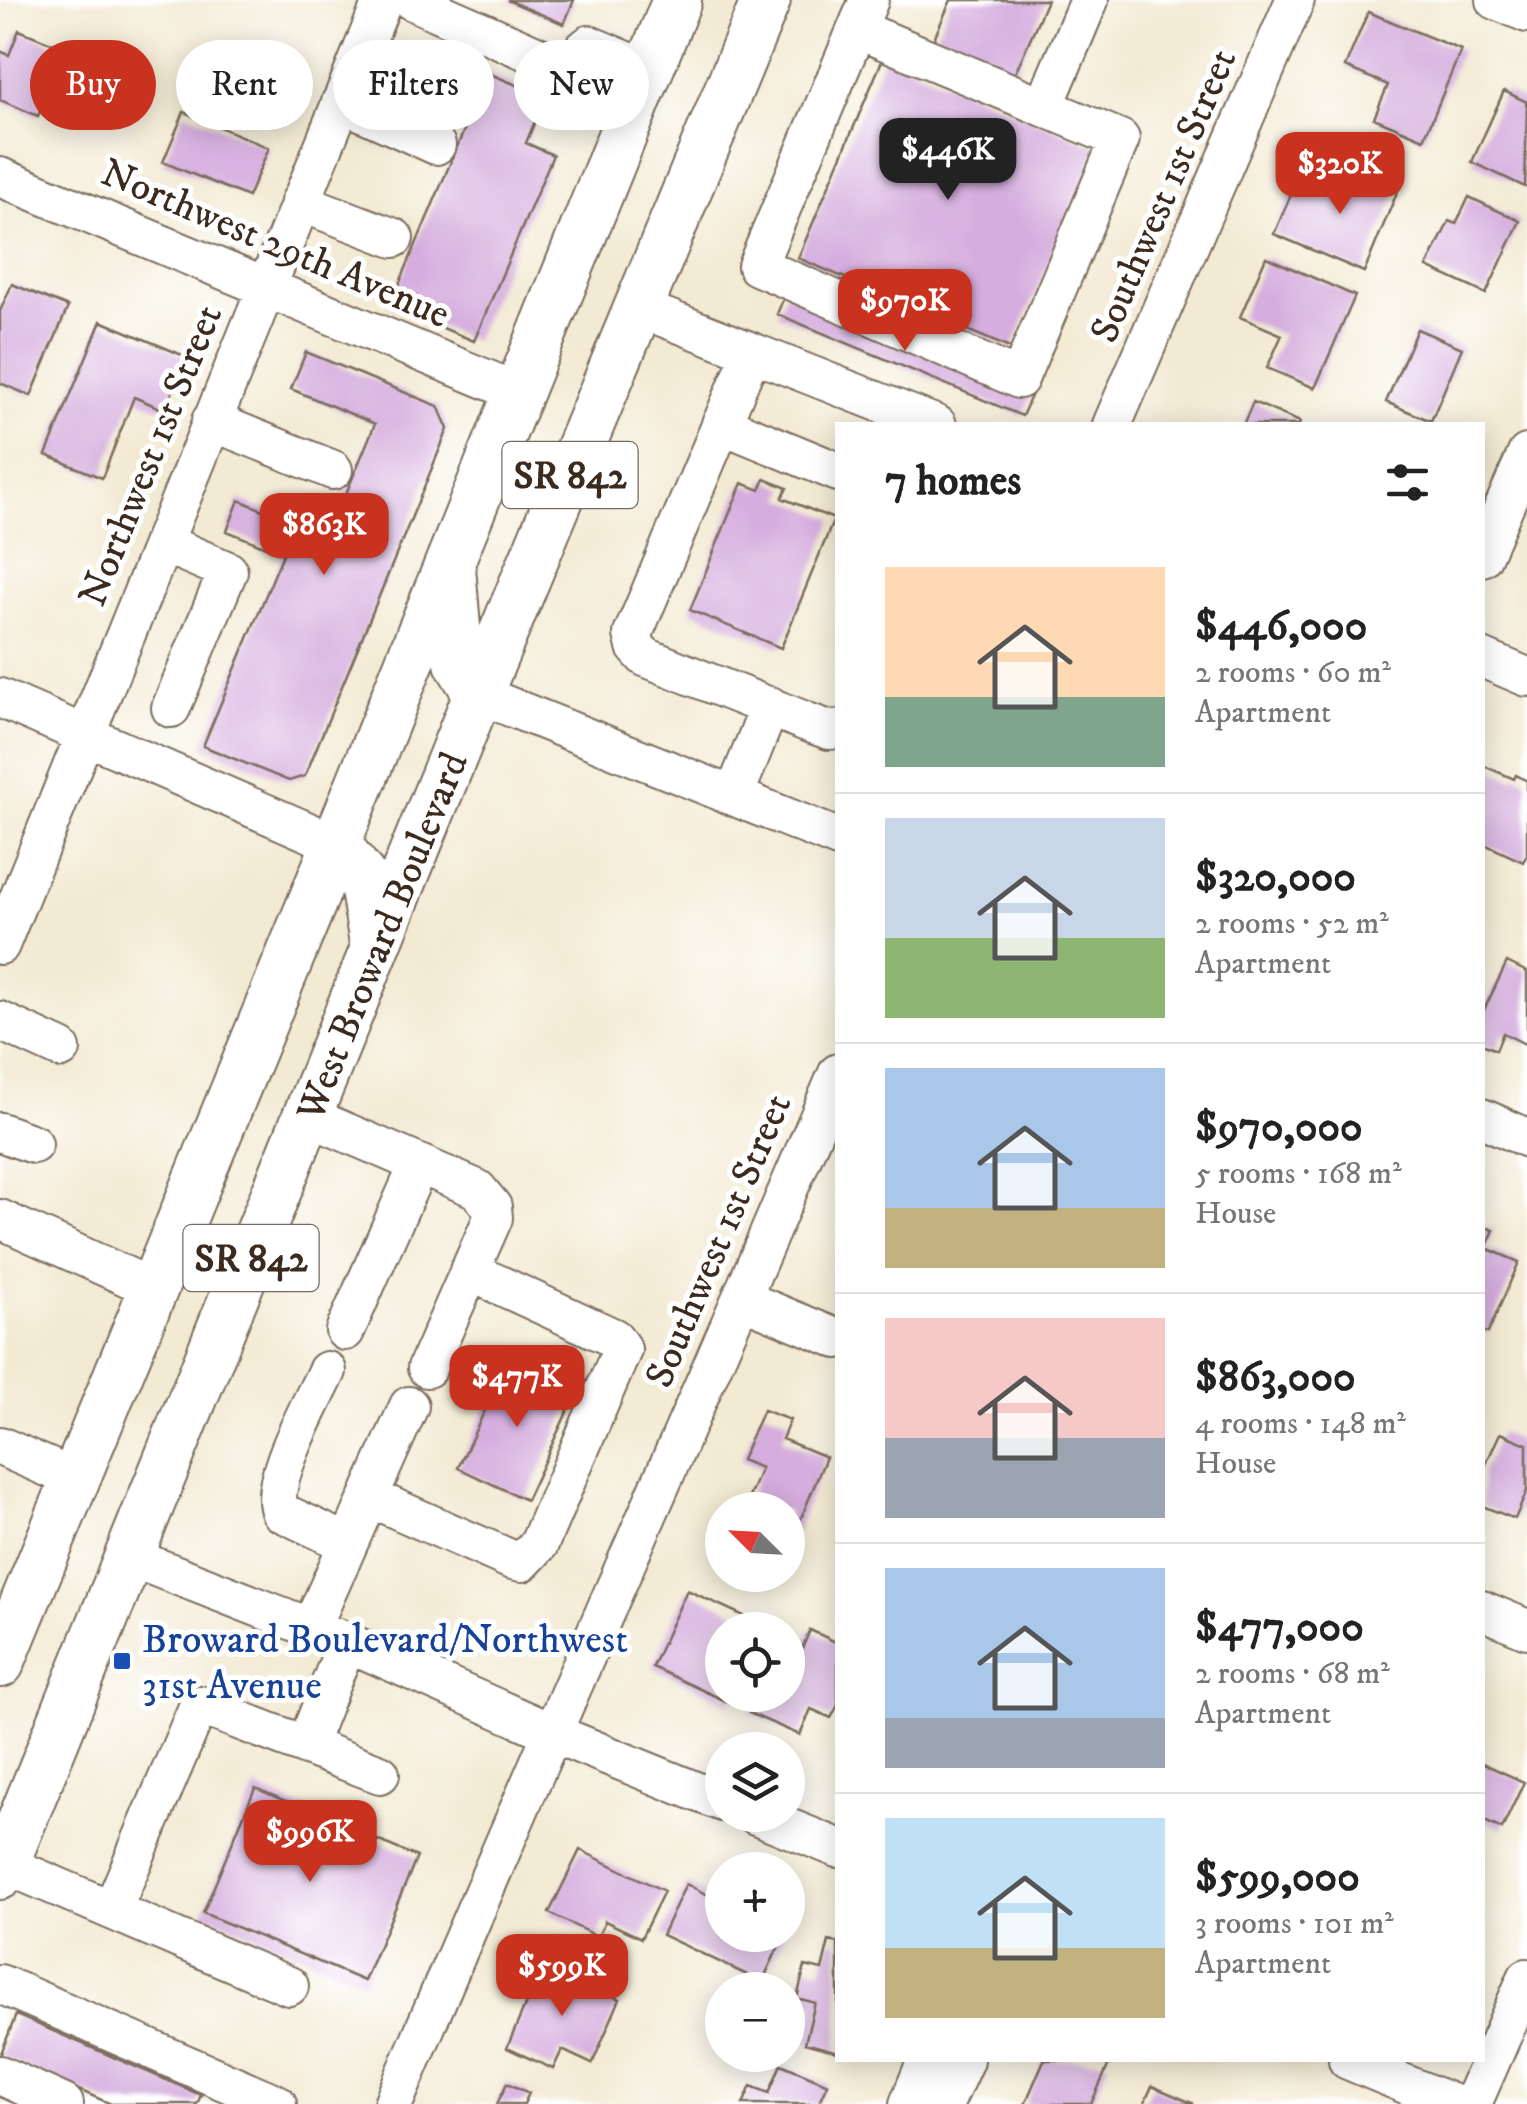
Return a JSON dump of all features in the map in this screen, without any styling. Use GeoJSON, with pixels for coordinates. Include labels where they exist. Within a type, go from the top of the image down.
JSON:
{"type":"FeatureCollection","features":[{"type":"Feature","properties":{"kind":"main road","name":"West Broward Boulevard"},"geometry":{"type":"LineString","coordinates":[[649,68],[677,0]]}},
{"type":"Feature","properties":{"kind":"main road","name":"West Broward Boulevard"},"geometry":{"type":"LineString","coordinates":[[2,1870],[478,694],[766,0]]}},
{"type":"Feature","properties":{"kind":"main road","name":"West Broward Boulevard"},"geometry":{"type":"LineString","coordinates":[[0,1662],[624,130]]}},
{"type":"Feature","properties":{"kind":"main road"},"geometry":{"type":"LineString","coordinates":[[450,560],[459,663],[478,694]]}},
{"type":"Feature","properties":{"kind":"main road"},"geometry":{"type":"LineString","coordinates":[[336,844],[363,878],[375,950]]}},
{"type":"Feature","properties":{"kind":"street","name":"Northwest 1st Street"},"geometry":{"type":"LineString","coordinates":[[366,40],[382,0]]}},
{"type":"Feature","properties":{"kind":"street"},"geometry":{"type":"LineString","coordinates":[[412,0],[514,45]]}},
{"type":"Feature","properties":{"kind":"street"},"geometry":{"type":"LineString","coordinates":[[1044,107],[1089,0]]}},
{"type":"Feature","properties":{"kind":"street","name":"Southwest 1st Street"},"geometry":{"type":"LineString","coordinates":[[1113,422],[1295,0]]}},
{"type":"Feature","properties":{"kind":"street"},"geometry":{"type":"LineString","coordinates":[[1496,0],[1527,13]]}},
{"type":"Feature","properties":{"kind":"street"},"geometry":{"type":"LineString","coordinates":[[863,14],[1044,107],[1120,138],[1020,379],[757,266],[863,14]]}},
{"type":"Feature","properties":{"kind":"street","name":"Northwest 1st Street"},"geometry":{"type":"LineString","coordinates":[[0,944],[333,122]]}},
{"type":"Feature","properties":{"kind":"street"},"geometry":{"type":"LineString","coordinates":[[403,130],[436,145]]}},
{"type":"Feature","properties":{"kind":"street","name":"Northwest 29th Avenue"},"geometry":{"type":"LineString","coordinates":[[0,176],[517,392]]}},
{"type":"Feature","properties":{"kind":"street"},"geometry":{"type":"LineString","coordinates":[[300,202],[394,238]]}},
{"type":"Feature","properties":{"kind":"street"},"geometry":{"type":"LineString","coordinates":[[640,308],[929,422]]}},
{"type":"Feature","properties":{"kind":"street"},"geometry":{"type":"LineString","coordinates":[[752,352],[633,634],[636,648],[645,657],[807,722],[835,729]]}},
{"type":"Feature","properties":{"kind":"street"},"geometry":{"type":"LineString","coordinates":[[211,422],[333,470]]}},
{"type":"Feature","properties":{"kind":"street"},"geometry":{"type":"LineString","coordinates":[[721,424],[835,471]]}},
{"type":"Feature","properties":{"kind":"street"},"geometry":{"type":"LineString","coordinates":[[1485,550],[1527,454]]}},
{"type":"Feature","properties":{"kind":"street"},"geometry":{"type":"LineString","coordinates":[[162,542],[228,571],[170,708]]}},
{"type":"Feature","properties":{"kind":"street"},"geometry":{"type":"LineString","coordinates":[[1485,659],[1527,677]]}},
{"type":"Feature","properties":{"kind":"street"},"geometry":{"type":"LineString","coordinates":[[478,694],[835,837]]}},
{"type":"Feature","properties":{"kind":"street"},"geometry":{"type":"LineString","coordinates":[[0,698],[336,844]]}},
{"type":"Feature","properties":{"kind":"street"},"geometry":{"type":"LineString","coordinates":[[734,796],[770,706]]}},
{"type":"Feature","properties":{"kind":"street"},"geometry":{"type":"LineString","coordinates":[[0,1021],[61,1049]]}},
{"type":"Feature","properties":{"kind":"street","name":"Southwest 1st Street"},"geometry":{"type":"LineString","coordinates":[[393,2104],[550,1732],[835,1080]]}},
{"type":"Feature","properties":{"kind":"street"},"geometry":{"type":"LineString","coordinates":[[308,1116],[477,1189],[492,1207],[492,1218],[426,1368]]}},
{"type":"Feature","properties":{"kind":"street"},"geometry":{"type":"LineString","coordinates":[[1485,1119],[1527,1138]]}},
{"type":"Feature","properties":{"kind":"street"},"geometry":{"type":"LineString","coordinates":[[345,1331],[419,1164]]}},
{"type":"Feature","properties":{"kind":"street"},"geometry":{"type":"LineString","coordinates":[[0,1219],[152,1288]]}},
{"type":"Feature","properties":{"kind":"street"},"geometry":{"type":"LineString","coordinates":[[369,1498],[522,1562],[539,1544],[622,1356],[620,1344],[614,1338],[469,1271]]}},
{"type":"Feature","properties":{"kind":"street"},"geometry":{"type":"LineString","coordinates":[[742,1299],[835,1338]]}},
{"type":"Feature","properties":{"kind":"street"},"geometry":{"type":"LineString","coordinates":[[327,1371],[280,1477],[276,1504],[282,1512],[347,1544]]}},
{"type":"Feature","properties":{"kind":"street"},"geometry":{"type":"LineString","coordinates":[[311,1628],[409,1406]]}},
{"type":"Feature","properties":{"kind":"street"},"geometry":{"type":"LineString","coordinates":[[0,1446],[75,1479]]}},
{"type":"Feature","properties":{"kind":"street"},"geometry":{"type":"LineString","coordinates":[[130,1557],[347,1642],[705,1795]]}},
{"type":"Feature","properties":{"kind":"street"},"geometry":{"type":"LineString","coordinates":[[1485,1611],[1527,1629]]}},
{"type":"Feature","properties":{"kind":"street"},"geometry":{"type":"LineString","coordinates":[[306,1746],[347,1642]]}},
{"type":"Feature","properties":{"kind":"street"},"geometry":{"type":"LineString","coordinates":[[112,1910],[200,1705],[380,1774]]}},
{"type":"Feature","properties":{"kind":"street"},"geometry":{"type":"LineString","coordinates":[[798,1832],[835,1847]]}},
{"type":"Feature","properties":{"kind":"street"},"geometry":{"type":"LineString","coordinates":[[2,1870],[112,1910],[289,1986]]}},
{"type":"Feature","properties":{"kind":"street"},"geometry":{"type":"LineString","coordinates":[[1472,2104],[1527,1978]]}},
{"type":"Feature","properties":{"kind":"street"},"geometry":{"type":"LineString","coordinates":[[0,1984],[277,2104]]}},
{"type":"Feature","properties":{"kind":"street"},"geometry":{"type":"LineString","coordinates":[[909,2104],[926,2062]]}},
{"type":"Feature","properties":{"kind":"street"},"geometry":{"type":"LineString","coordinates":[[944,2104],[963,2062]]}},
{"type":"Feature","properties":{"kind":"street"},"geometry":{"type":"LineString","coordinates":[[1353,2062],[1453,2104]]}},
{"type":"Feature","properties":{"kind":"street"},"geometry":{"type":"LineString","coordinates":[[0,2075],[64,2104]]}},
{"type":"Feature","properties":{"kind":"building"},"geometry":{"type":"Polygon","coordinates":[[[507,0],[574,0],[564,24],[507,0]]]}},
{"type":"Feature","properties":{"kind":"building"},"geometry":{"type":"Polygon","coordinates":[[[951,0],[1047,0],[1013,78],[932,43],[951,0]]]}},
{"type":"Feature","properties":{"kind":"building"},"geometry":{"type":"Polygon","coordinates":[[[1368,12],[1461,50],[1424,139],[1374,118],[1388,85],[1345,67],[1368,12]]]}},
{"type":"Feature","properties":{"kind":"building"},"geometry":{"type":"Polygon","coordinates":[[[19,30],[44,40],[30,40],[30,113],[0,100],[0,51],[9,55],[19,30]]]}},
{"type":"Feature","properties":{"kind":"building"},"geometry":{"type":"Polygon","coordinates":[[[884,56],[1097,147],[1012,349],[798,258],[884,56]]]}},
{"type":"Feature","properties":{"kind":"building"},"geometry":{"type":"Polygon","coordinates":[[[494,75],[514,84],[514,130],[531,130],[526,143],[553,155],[474,341],[390,306],[464,130],[494,130],[494,75]]]}},
{"type":"Feature","properties":{"kind":"building"},"geometry":{"type":"Polygon","coordinates":[[[1504,91],[1527,102],[1525,187],[1472,162],[1504,91]]]}},
{"type":"Feature","properties":{"kind":"building"},"geometry":{"type":"Polygon","coordinates":[[[176,130],[226,130],[269,148],[248,197],[163,162],[176,130]]]}},
{"type":"Feature","properties":{"kind":"building"},"geometry":{"type":"Polygon","coordinates":[[[1353,163],[1401,183],[1364,272],[1274,234],[1298,178],[1341,195],[1353,163]]]}},
{"type":"Feature","properties":{"kind":"building"},"geometry":{"type":"Polygon","coordinates":[[[1469,197],[1520,221],[1486,294],[1427,267],[1449,221],[1456,224],[1469,197]]]}},
{"type":"Feature","properties":{"kind":"building"},"geometry":{"type":"Polygon","coordinates":[[[1266,257],[1355,296],[1315,388],[1267,368],[1282,335],[1240,317],[1266,257]]]}},
{"type":"Feature","properties":{"kind":"building"},"geometry":{"type":"Polygon","coordinates":[[[12,284],[68,307],[31,396],[0,383],[0,311],[12,284]]]}},
{"type":"Feature","properties":{"kind":"building"},"geometry":{"type":"Polygon","coordinates":[[[786,292],[1032,394],[1022,416],[777,314],[786,292]]]}},
{"type":"Feature","properties":{"kind":"building"},"geometry":{"type":"Polygon","coordinates":[[[101,321],[187,357],[165,410],[134,397],[102,478],[46,455],[101,321]]]}},
{"type":"Feature","properties":{"kind":"building"},"geometry":{"type":"Polygon","coordinates":[[[1417,329],[1462,348],[1431,421],[1386,402],[1417,329]]]}},
{"type":"Feature","properties":{"kind":"building"},"geometry":{"type":"Polygon","coordinates":[[[306,352],[438,406],[448,429],[305,776],[289,781],[203,746],[283,554],[227,531],[239,500],[328,537],[375,424],[291,389],[306,352]]]}},
{"type":"Feature","properties":{"kind":"building"},"geometry":{"type":"Polygon","coordinates":[[[1253,402],[1300,422],[1244,422],[1253,402]]]}},
{"type":"Feature","properties":{"kind":"building"},"geometry":{"type":"Polygon","coordinates":[[[765,479],[787,488],[782,498],[834,519],[781,648],[690,610],[742,483],[760,490],[765,479]]]}},
{"type":"Feature","properties":{"kind":"building"},"geometry":{"type":"Polygon","coordinates":[[[1485,766],[1527,781],[1527,855],[1523,862],[1485,844],[1485,766]]]}},
{"type":"Feature","properties":{"kind":"building"},"geometry":{"type":"Polygon","coordinates":[[[1507,962],[1527,972],[1527,1045],[1503,1033],[1496,1050],[1485,1045],[1485,1008],[1507,962]]]}},
{"type":"Feature","properties":{"kind":"building"},"geometry":{"type":"Polygon","coordinates":[[[1485,1227],[1494,1230],[1486,1248],[1519,1262],[1488,1333],[1485,1227]]]}},
{"type":"Feature","properties":{"kind":"building"},"geometry":{"type":"Polygon","coordinates":[[[508,1361],[576,1393],[526,1500],[458,1468],[508,1361]]]}},
{"type":"Feature","properties":{"kind":"building"},"geometry":{"type":"Polygon","coordinates":[[[763,1410],[790,1420],[782,1439],[826,1457],[805,1508],[805,1492],[751,1492],[761,1468],[741,1460],[763,1410]]]}},
{"type":"Feature","properties":{"kind":"building"},"geometry":{"type":"Polygon","coordinates":[[[1500,1433],[1527,1444],[1527,1491],[1515,1519],[1485,1507],[1485,1466],[1500,1433]]]}},
{"type":"Feature","properties":{"kind":"building"},"geometry":{"type":"Polygon","coordinates":[[[687,1590],[735,1612],[705,1612],[705,1691],[652,1667],[687,1590]]]}},
{"type":"Feature","properties":{"kind":"building"},"geometry":{"type":"Polygon","coordinates":[[[810,1630],[835,1642],[835,1711],[831,1718],[811,1709],[801,1732],[793,1732],[749,1713],[805,1712],[805,1642],[810,1630]]]}},
{"type":"Feature","properties":{"kind":"building"},"geometry":{"type":"Polygon","coordinates":[[[1485,1764],[1524,1782],[1502,1829],[1485,1821],[1485,1764]]]}},
{"type":"Feature","properties":{"kind":"building"},"geometry":{"type":"Polygon","coordinates":[[[255,1788],[417,1857],[364,1981],[203,1913],[255,1788]]]}},
{"type":"Feature","properties":{"kind":"building"},"geometry":{"type":"Polygon","coordinates":[[[580,1850],[664,1891],[641,1938],[605,1921],[598,1937],[549,1913],[580,1850]]]}},
{"type":"Feature","properties":{"kind":"building"},"geometry":{"type":"Polygon","coordinates":[[[686,1884],[705,1894],[705,1952],[776,1952],[767,1972],[741,1972],[662,1935],[686,1884]]]}},
{"type":"Feature","properties":{"kind":"building"},"geometry":{"type":"Polygon","coordinates":[[[829,1941],[835,1942],[835,2051],[805,2043],[815,2003],[805,2000],[805,1966],[822,1970],[829,1941]]]}},
{"type":"Feature","properties":{"kind":"building"},"geometry":{"type":"Polygon","coordinates":[[[542,1965],[620,1999],[592,2064],[562,2050],[553,2069],[507,2048],[542,1965]]]}},
{"type":"Feature","properties":{"kind":"building"},"geometry":{"type":"Polygon","coordinates":[[[16,2015],[201,2095],[197,2104],[111,2104],[0,2056],[16,2015]]]}},
{"type":"Feature","properties":{"kind":"building"},"geometry":{"type":"Polygon","coordinates":[[[1043,2062],[1109,2064],[1091,2104],[1025,2104],[1043,2062]]]}},
{"type":"Feature","properties":{"kind":"building"},"geometry":{"type":"Polygon","coordinates":[[[778,2072],[800,2072],[828,2084],[819,2104],[743,2104],[751,2086],[769,2093],[778,2072]]]}},
{"type":"Feature","properties":{"kind":"building"},"geometry":{"type":"Polygon","coordinates":[[[507,2083],[529,2093],[524,2104],[497,2104],[507,2083]]]}},
{"type":"Feature","properties":{"kind":"building"},"geometry":{"type":"Polygon","coordinates":[[[1152,2086],[1194,2104],[1144,2104],[1152,2086]]]}},
{"type":"Feature","properties":{"kind":"place","name":"Broward Boulevard/Northwest 31st Avenue"},"geometry":{"type":"Point","coordinates":[122,1661]}}]}
